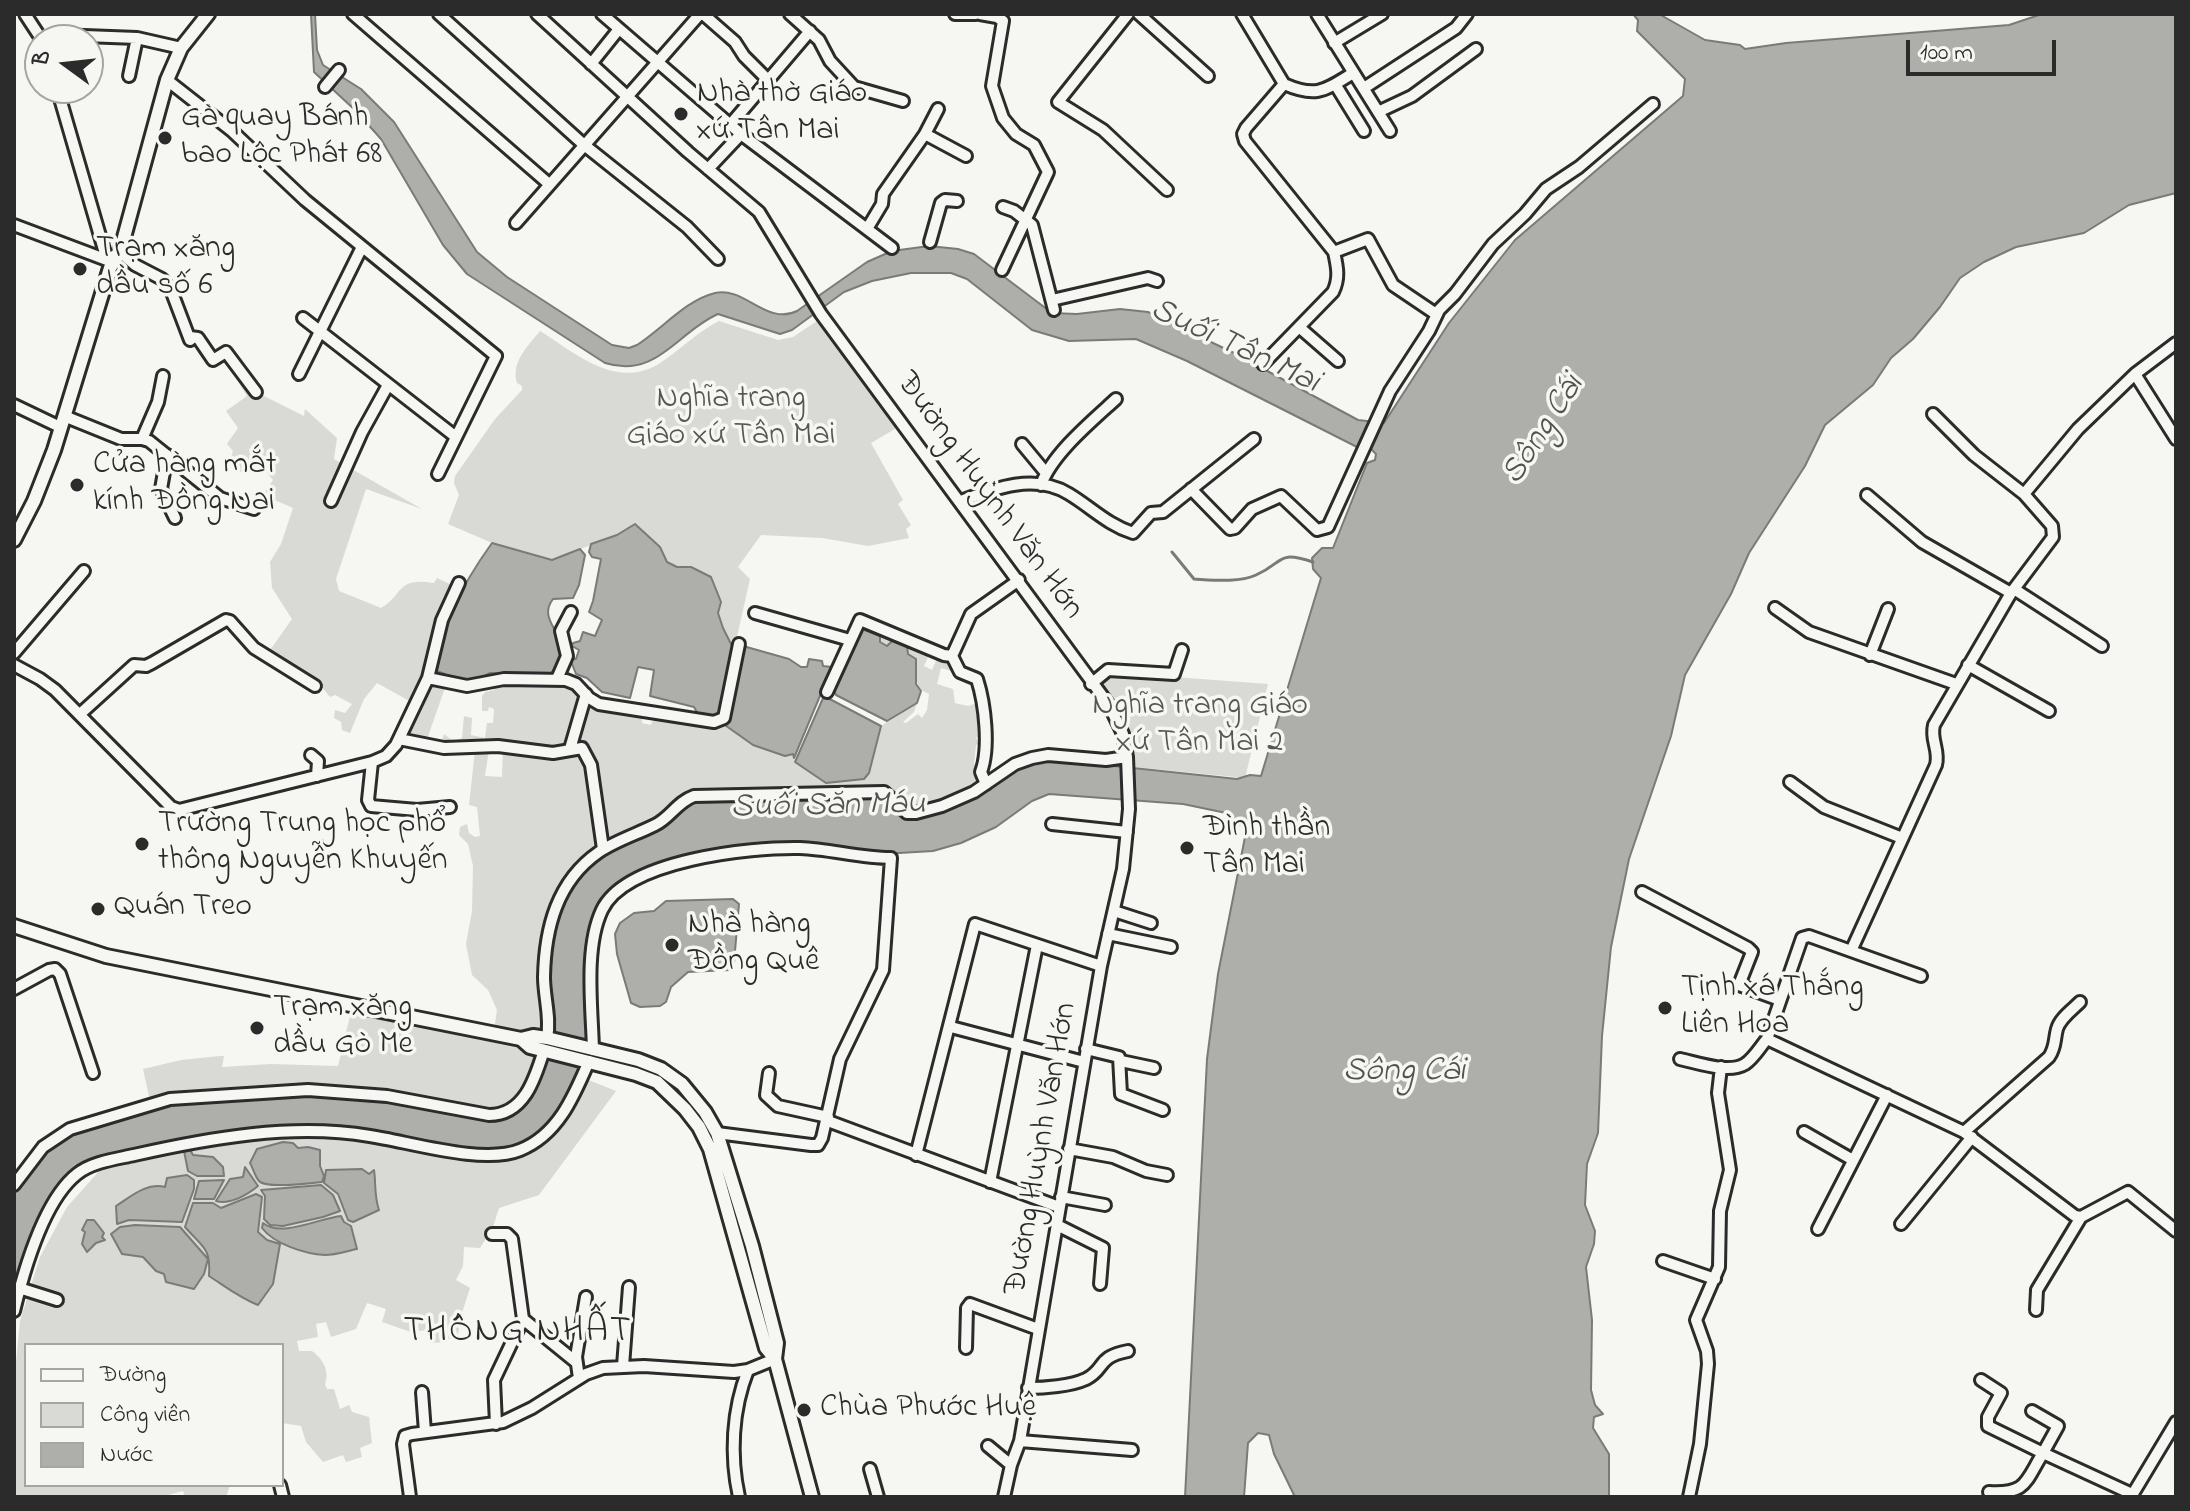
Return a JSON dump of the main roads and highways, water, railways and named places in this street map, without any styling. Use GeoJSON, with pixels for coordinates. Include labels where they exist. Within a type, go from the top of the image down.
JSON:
{"type":"FeatureCollection","features":[{"type":"Feature","properties":{"kind":"main road"},"geometry":{"type":"LineString","coordinates":[[14,540],[18,523],[34,501],[54,450],[110,268],[120,252],[167,80],[181,48],[208,14]]}},
{"type":"Feature","properties":{"kind":"main road"},"geometry":{"type":"LineString","coordinates":[[14,926],[106,956],[521,1039],[530,1047],[545,1044],[591,1056],[657,1082],[677,1099],[699,1127],[710,1149],[766,1348],[775,1359]]}},
{"type":"Feature","properties":{"kind":"main road"},"geometry":{"type":"LineString","coordinates":[[591,1056],[638,1060],[672,1077],[691,1093],[717,1133],[752,1246],[777,1343],[775,1359],[812,1497]]}},
{"type":"Feature","properties":{"kind":"water","name":"Sông Cái"},"geometry":{"type":"Polygon","coordinates":[[[311,14],[315,14],[317,50],[323,65],[361,89],[394,122],[477,252],[507,277],[612,345],[629,348],[637,345],[684,308],[715,293],[736,295],[776,314],[797,311],[867,262],[892,251],[929,246],[974,254],[1052,313],[1077,314],[1120,309],[1148,312],[1234,353],[1358,420],[1384,423],[1449,323],[1515,240],[1683,96],[1685,79],[1637,31],[1638,20],[1633,14],[1659,14],[1705,40],[1740,45],[1745,49],[2009,25],[2042,14],[2176,14],[2176,193],[2129,205],[2084,233],[2016,247],[1960,278],[1913,339],[1891,358],[1873,385],[1825,425],[1805,466],[1749,553],[1731,594],[1685,675],[1671,736],[1629,859],[1611,947],[1602,1036],[1598,1133],[1587,1164],[1585,1205],[1595,1231],[1586,1267],[1592,1320],[1591,1390],[1595,1405],[1603,1414],[1594,1417],[1593,1428],[1609,1454],[1609,1497],[1295,1497],[1274,1454],[1269,1435],[1258,1433],[1248,1443],[1244,1497],[1185,1497],[1207,1059],[1218,974],[1247,827],[1238,824],[1231,814],[1183,804],[1049,794],[1032,801],[996,827],[961,843],[933,851],[882,854],[783,844],[747,845],[667,863],[600,906],[587,1056],[570,1096],[549,1126],[516,1148],[478,1152],[412,1139],[286,1128],[88,1163],[63,1183],[14,1295],[14,1191],[45,1149],[71,1132],[170,1103],[290,1093],[372,1097],[497,1119],[517,1111],[526,1101],[548,1048],[552,1026],[549,959],[556,916],[575,877],[605,852],[694,799],[883,795],[917,817],[1020,765],[1048,759],[1237,779],[1261,776],[1321,578],[1313,569],[1312,558],[1322,548],[1333,548],[1367,463],[1375,460],[1376,454],[1372,450],[1359,448],[1187,361],[1136,339],[1069,341],[1032,330],[967,279],[951,273],[911,273],[872,281],[844,292],[792,330],[780,334],[718,314],[653,359],[639,365],[605,363],[467,274],[443,245],[381,139],[314,72],[311,14]]]}},
{"type":"Feature","properties":{"kind":"water"},"geometry":{"type":"Polygon","coordinates":[[[635,524],[660,547],[667,562],[677,567],[691,567],[711,577],[721,602],[718,613],[734,650],[721,716],[699,716],[694,707],[650,696],[654,670],[638,667],[630,698],[602,692],[587,678],[576,674],[570,659],[576,659],[579,650],[572,646],[573,643],[580,641],[583,632],[595,636],[602,620],[589,612],[601,559],[592,557],[589,552],[591,544],[617,535],[635,524]]]}},
{"type":"Feature","properties":{"kind":"water"},"geometry":{"type":"Polygon","coordinates":[[[492,543],[552,560],[580,549],[585,555],[573,598],[553,599],[549,605],[549,617],[561,646],[555,672],[490,673],[476,680],[463,681],[437,671],[448,620],[492,543]]]}},
{"type":"Feature","properties":{"kind":"water"},"geometry":{"type":"Polygon","coordinates":[[[862,629],[880,636],[880,642],[887,646],[892,641],[907,646],[908,654],[916,659],[916,684],[921,691],[917,703],[887,721],[836,695],[834,689],[862,629]]]}},
{"type":"Feature","properties":{"kind":"water"},"geometry":{"type":"Polygon","coordinates":[[[743,646],[789,659],[801,667],[807,667],[809,659],[832,667],[794,758],[793,754],[785,756],[753,745],[722,723],[743,646]]]}},
{"type":"Feature","properties":{"kind":"water"},"geometry":{"type":"Polygon","coordinates":[[[824,696],[881,726],[869,773],[864,779],[826,783],[795,762],[824,696]]]}},
{"type":"Feature","properties":{"kind":"water"},"geometry":{"type":"Polygon","coordinates":[[[733,899],[739,904],[734,963],[730,970],[688,972],[671,987],[666,1002],[660,1006],[640,1007],[631,1003],[617,954],[615,934],[620,923],[634,913],[654,911],[666,901],[733,899]]]}},
{"type":"Feature","properties":{"kind":"water"},"geometry":{"type":"Polygon","coordinates":[[[283,1142],[293,1143],[298,1148],[320,1150],[322,1182],[279,1185],[259,1181],[250,1163],[257,1149],[283,1142]]]}},
{"type":"Feature","properties":{"kind":"water"},"geometry":{"type":"Polygon","coordinates":[[[189,1148],[193,1155],[213,1157],[223,1167],[224,1176],[197,1176],[188,1171],[184,1151],[189,1148]]]}},
{"type":"Feature","properties":{"kind":"water"},"geometry":{"type":"Polygon","coordinates":[[[245,1167],[258,1186],[233,1200],[216,1201],[230,1179],[243,1177],[245,1167]]]}},
{"type":"Feature","properties":{"kind":"water"},"geometry":{"type":"Polygon","coordinates":[[[362,1169],[369,1174],[374,1170],[379,1210],[353,1222],[348,1220],[338,1194],[324,1183],[326,1170],[362,1169]]]}},
{"type":"Feature","properties":{"kind":"water"},"geometry":{"type":"Polygon","coordinates":[[[187,1175],[194,1180],[194,1189],[182,1222],[129,1220],[117,1224],[116,1206],[145,1188],[165,1187],[167,1178],[187,1175]]]}},
{"type":"Feature","properties":{"kind":"water"},"geometry":{"type":"Polygon","coordinates":[[[224,1180],[214,1199],[194,1199],[199,1181],[224,1180]]]}},
{"type":"Feature","properties":{"kind":"water"},"geometry":{"type":"Polygon","coordinates":[[[321,1185],[333,1195],[340,1211],[283,1226],[270,1225],[264,1219],[265,1196],[261,1190],[321,1185]]]}},
{"type":"Feature","properties":{"kind":"water"},"geometry":{"type":"Polygon","coordinates":[[[256,1194],[262,1197],[258,1232],[267,1240],[280,1244],[273,1284],[258,1305],[209,1276],[207,1253],[185,1227],[193,1203],[213,1203],[221,1208],[256,1194]]]}},
{"type":"Feature","properties":{"kind":"water"},"geometry":{"type":"Polygon","coordinates":[[[341,1216],[351,1226],[357,1249],[317,1254],[290,1247],[262,1228],[263,1223],[280,1229],[341,1216]]]}},
{"type":"Feature","properties":{"kind":"water"},"geometry":{"type":"Polygon","coordinates":[[[87,1220],[94,1220],[104,1233],[102,1237],[105,1240],[96,1243],[87,1252],[82,1244],[85,1232],[82,1230],[87,1220]]]}},
{"type":"Feature","properties":{"kind":"water"},"geometry":{"type":"Polygon","coordinates":[[[120,1227],[180,1227],[208,1259],[204,1274],[194,1289],[166,1282],[164,1274],[156,1271],[143,1257],[122,1254],[111,1234],[120,1227]]]}},
{"type":"Feature","properties":{"kind":"waterway"},"geometry":{"type":"LineString","coordinates":[[1172,552],[1194,579],[1249,578],[1286,557],[1313,562]]}},
{"type":"Feature","properties":{"kind":"place","name":"Nhà thờ Giáo xứ Tân Mai"},"geometry":{"type":"Point","coordinates":[681,114]}},
{"type":"Feature","properties":{"kind":"place","name":"Gà quay Bánh bao Lộc Phát 68"},"geometry":{"type":"Point","coordinates":[165,138]}},
{"type":"Feature","properties":{"kind":"place","name":"Trạm xăng dầu số 6"},"geometry":{"type":"Point","coordinates":[80,269]}},
{"type":"Feature","properties":{"kind":"place","name":"Cửa hàng mắt kính Đồng Nai"},"geometry":{"type":"Point","coordinates":[77,485]}},
{"type":"Feature","properties":{"kind":"place","name":"Trường Trung học phổ thông Nguyễn Khuyến"},"geometry":{"type":"Point","coordinates":[142,844]}},
{"type":"Feature","properties":{"kind":"place","name":"Đình thần Tân Mai"},"geometry":{"type":"Point","coordinates":[1187,848]}},
{"type":"Feature","properties":{"kind":"place","name":"Quán Treo"},"geometry":{"type":"Point","coordinates":[98,909]}},
{"type":"Feature","properties":{"kind":"place","name":"Nhà hàng Đồng Quê"},"geometry":{"type":"Point","coordinates":[672,945]}},
{"type":"Feature","properties":{"kind":"place","name":"Tịnh xá Thắng Liên Hoa"},"geometry":{"type":"Point","coordinates":[1665,1008]}},
{"type":"Feature","properties":{"kind":"place","name":"Trạm xăng dầu Gò Me"},"geometry":{"type":"Point","coordinates":[257,1028]}},
{"type":"Feature","properties":{"kind":"place","name":"Chùa Phước Huệ"},"geometry":{"type":"Point","coordinates":[804,1410]}},
{"type":"Feature","properties":{"kind":"district","name":"THỐNG NHẤT"},"geometry":{"type":"Point","coordinates":[518,1334]}},
{"type":"Feature","properties":{"kind":"water label","name":"Suối Tân Mai"},"geometry":{"type":"Point","coordinates":[1234,348]}},
{"type":"Feature","properties":{"kind":"water label","name":"Suối Săn Máu"},"geometry":{"type":"Point","coordinates":[828,808]}},
{"type":"Feature","properties":{"kind":"park label","name":"Nghĩa trang Giáo xứ Tân Mai"},"geometry":{"type":"Point","coordinates":[731,420]}},
{"type":"Feature","properties":{"kind":"park label","name":"Nghĩa trang Giáo xứ Tân Mai 2"},"geometry":{"type":"Point","coordinates":[1200,726]}}]}
